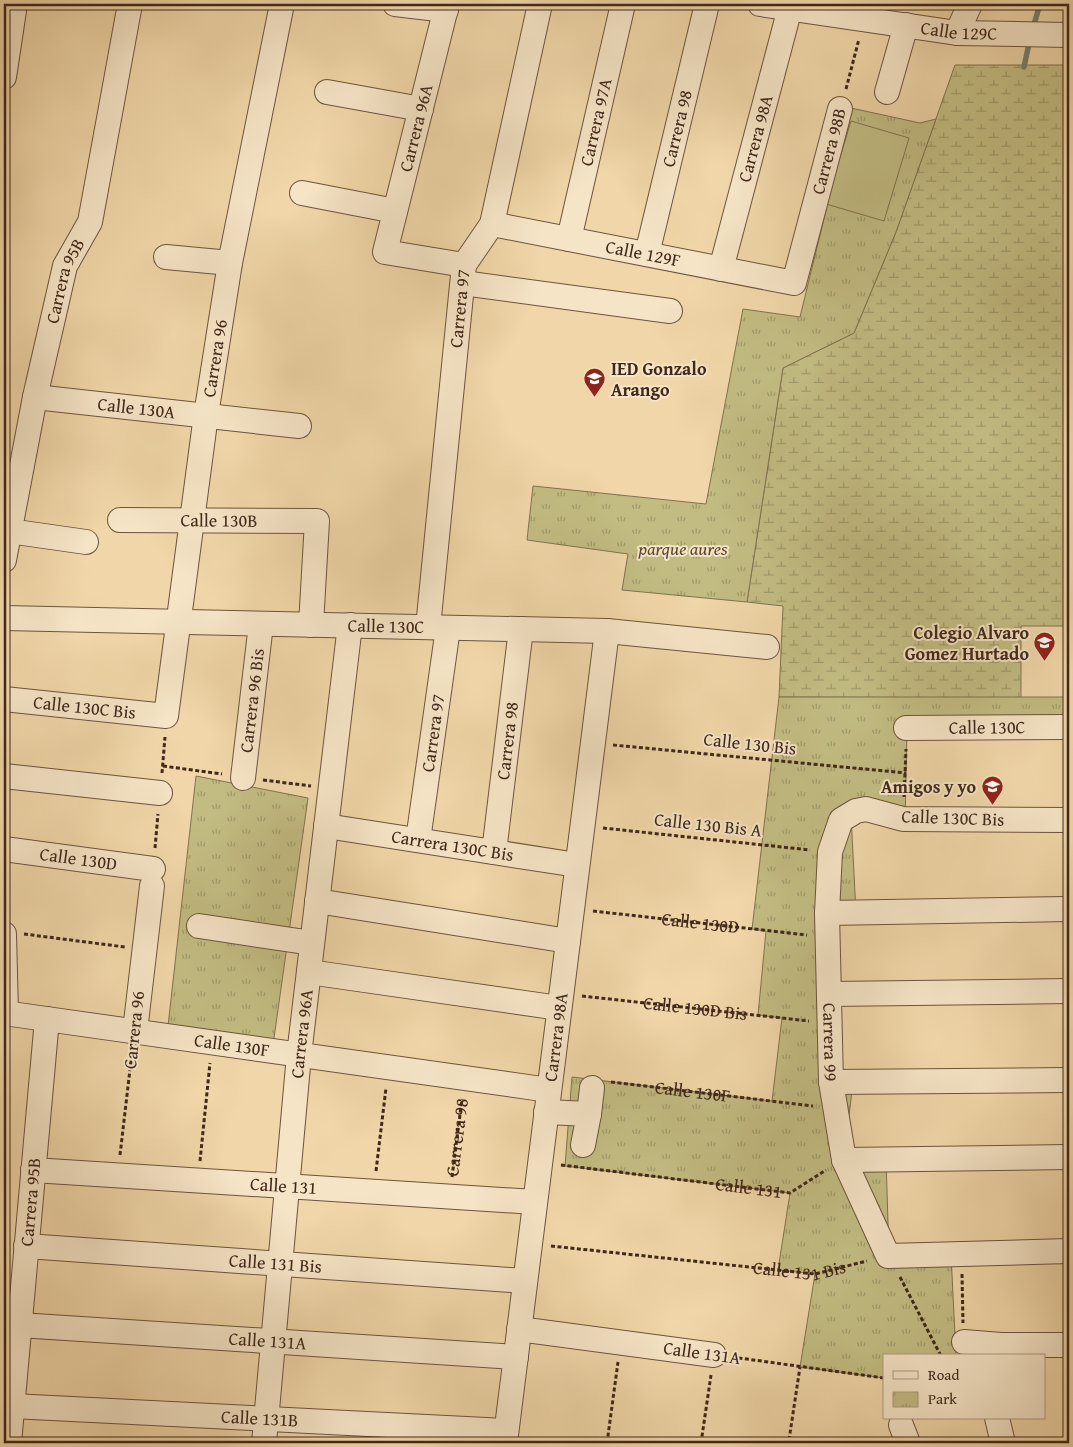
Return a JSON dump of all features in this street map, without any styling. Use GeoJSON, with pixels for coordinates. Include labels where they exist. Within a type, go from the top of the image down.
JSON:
{"type":"FeatureCollection","features":[{"type":"Feature","properties":{"kind":"street"},"geometry":{"type":"LineString","coordinates":[[4,68],[15,4]]}},
{"type":"Feature","properties":{"kind":"street","name":"Carrera 95B"},"geometry":{"type":"LineString","coordinates":[[4,560],[36,397],[65,266],[90,222],[130,4]]}},
{"type":"Feature","properties":{"kind":"street","name":"Carrera 96"},"geometry":{"type":"LineString","coordinates":[[166,716],[206,415],[230,263],[282,4]]}},
{"type":"Feature","properties":{"kind":"street"},"geometry":{"type":"LineString","coordinates":[[394,4],[447,7]]}},
{"type":"Feature","properties":{"kind":"street","name":"Carrera 97"},"geometry":{"type":"LineString","coordinates":[[418,840],[438,627],[464,274],[492,224],[540,4]]}},
{"type":"Feature","properties":{"kind":"street","name":"Carrera 97A"},"geometry":{"type":"LineString","coordinates":[[569,239],[623,4]]}},
{"type":"Feature","properties":{"kind":"street","name":"Carrera 98"},"geometry":{"type":"LineString","coordinates":[[647,254],[707,4]]}},
{"type":"Feature","properties":{"kind":"street","name":"Calle 129C"},"geometry":{"type":"LineString","coordinates":[[760,4],[957,33],[1063,35]]}},
{"type":"Feature","properties":{"kind":"street"},"geometry":{"type":"LineString","coordinates":[[957,33],[970,4]]}},
{"type":"Feature","properties":{"kind":"street","name":"Carrera 96A"},"geometry":{"type":"LineString","coordinates":[[447,7],[385,252],[464,274]]}},
{"type":"Feature","properties":{"kind":"street","name":"Carrera 98A"},"geometry":{"type":"LineString","coordinates":[[721,269],[790,8]]}},
{"type":"Feature","properties":{"kind":"street"},"geometry":{"type":"LineString","coordinates":[[887,92],[906,26]]}},
{"type":"Feature","properties":{"kind":"street"},"geometry":{"type":"LineString","coordinates":[[327,92],[421,109]]}},
{"type":"Feature","properties":{"kind":"street","name":"Carrera 98B"},"geometry":{"type":"LineString","coordinates":[[794,283],[840,109]]}},
{"type":"Feature","properties":{"kind":"street"},"geometry":{"type":"LineString","coordinates":[[302,193],[395,211]]}},
{"type":"Feature","properties":{"kind":"street","name":"Calle 129F"},"geometry":{"type":"LineString","coordinates":[[492,224],[794,283]]}},
{"type":"Feature","properties":{"kind":"street"},"geometry":{"type":"LineString","coordinates":[[166,257],[230,263]]}},
{"type":"Feature","properties":{"kind":"street"},"geometry":{"type":"LineString","coordinates":[[464,274],[670,311]]}},
{"type":"Feature","properties":{"kind":"street","name":"Calle 130A"},"geometry":{"type":"LineString","coordinates":[[36,397],[299,426]]}},
{"type":"Feature","properties":{"kind":"street","name":"Calle 130B"},"geometry":{"type":"LineString","coordinates":[[120,520],[317,521],[311,625]]}},
{"type":"Feature","properties":{"kind":"street"},"geometry":{"type":"LineString","coordinates":[[9,531],[86,542]]}},
{"type":"Feature","properties":{"kind":"street","name":"Calle 130C"},"geometry":{"type":"LineString","coordinates":[[4,618],[607,631],[767,646]]}},
{"type":"Feature","properties":{"kind":"street","name":"Carrera 96 Bis"},"geometry":{"type":"LineString","coordinates":[[243,778],[261,624]]}},
{"type":"Feature","properties":{"kind":"street","name":"Carrera 96A"},"geometry":{"type":"LineString","coordinates":[[264,1443],[299,1055],[350,625]]}},
{"type":"Feature","properties":{"kind":"street","name":"Carrera 98"},"geometry":{"type":"LineString","coordinates":[[494,852],[521,629]]}},
{"type":"Feature","properties":{"kind":"street","name":"Carrera 98A"},"geometry":{"type":"LineString","coordinates":[[506,1437],[607,631]]}},
{"type":"Feature","properties":{"kind":"street","name":"Calle 130C Bis"},"geometry":{"type":"LineString","coordinates":[[4,699],[166,716]]}},
{"type":"Feature","properties":{"kind":"street","name":"Calle 130C"},"geometry":{"type":"LineString","coordinates":[[906,728],[1069,727]]}},
{"type":"Feature","properties":{"kind":"street"},"geometry":{"type":"LineString","coordinates":[[4,776],[160,793]]}},
{"type":"Feature","properties":{"kind":"street","name":"Calle 130C Bis"},"geometry":{"type":"LineString","coordinates":[[841,820],[856,810],[866,809],[903,818],[1069,820]]}},
{"type":"Feature","properties":{"kind":"street","name":"Carrera 99"},"geometry":{"type":"LineString","coordinates":[[841,820],[830,852],[827,913],[831,1082],[844,1160],[888,1256]]}},
{"type":"Feature","properties":{"kind":"street","name":"Carrera 130C Bis"},"geometry":{"type":"LineString","coordinates":[[326,826],[577,865]]}},
{"type":"Feature","properties":{"kind":"street","name":"Calle 130D"},"geometry":{"type":"LineString","coordinates":[[4,849],[152,877]]}},
{"type":"Feature","properties":{"kind":"street","name":"Carrera 96"},"geometry":{"type":"LineString","coordinates":[[135,1032],[152,877]]}},
{"type":"Feature","properties":{"kind":"street"},"geometry":{"type":"LineString","coordinates":[[317,901],[568,941]]}},
{"type":"Feature","properties":{"kind":"street"},"geometry":{"type":"LineString","coordinates":[[827,913],[1069,909]]}},
{"type":"Feature","properties":{"kind":"street"},"geometry":{"type":"LineString","coordinates":[[199,926],[312,943]]}},
{"type":"Feature","properties":{"kind":"street"},"geometry":{"type":"LineString","coordinates":[[5,1013],[13,934]]}},
{"type":"Feature","properties":{"kind":"street"},"geometry":{"type":"LineString","coordinates":[[309,972],[560,1001]]}},
{"type":"Feature","properties":{"kind":"street"},"geometry":{"type":"LineString","coordinates":[[829,994],[1069,991]]}},
{"type":"Feature","properties":{"kind":"street","name":"Calle 130F"},"geometry":{"type":"LineString","coordinates":[[5,1013],[465,1078],[589,1114]]}},
{"type":"Feature","properties":{"kind":"street","name":"Carrera 95B"},"geometry":{"type":"LineString","coordinates":[[7,1437],[12,1406],[47,1019]]}},
{"type":"Feature","properties":{"kind":"street"},"geometry":{"type":"LineString","coordinates":[[831,1082],[1069,1080]]}},
{"type":"Feature","properties":{"kind":"street"},"geometry":{"type":"LineString","coordinates":[[583,1145],[589,1114],[601,1085]]}},
{"type":"Feature","properties":{"kind":"street"},"geometry":{"type":"LineString","coordinates":[[844,1160],[1069,1157]]}},
{"type":"Feature","properties":{"kind":"street","name":"Calle 131"},"geometry":{"type":"LineString","coordinates":[[33,1170],[535,1202]]}},
{"type":"Feature","properties":{"kind":"street","name":"Calle 131 Bis"},"geometry":{"type":"LineString","coordinates":[[26,1246],[526,1281]]}},
{"type":"Feature","properties":{"kind":"street"},"geometry":{"type":"LineString","coordinates":[[888,1256],[1069,1251]]}},
{"type":"Feature","properties":{"kind":"street","name":"Calle 131A"},"geometry":{"type":"LineString","coordinates":[[19,1325],[516,1357]]}},
{"type":"Feature","properties":{"kind":"street","name":"Calle 131A"},"geometry":{"type":"LineString","coordinates":[[519,1329],[714,1355]]}},
{"type":"Feature","properties":{"kind":"street"},"geometry":{"type":"LineString","coordinates":[[964,1342],[1000,1350],[1069,1345]]}},
{"type":"Feature","properties":{"kind":"street","name":"Calle 131B"},"geometry":{"type":"LineString","coordinates":[[12,1406],[266,1419],[506,1437]]}},
{"type":"Feature","properties":{"kind":"street"},"geometry":{"type":"LineString","coordinates":[[997,1420],[1003,1443]]}},
{"type":"Feature","properties":{"kind":"path","name":"Carrera 98B"},"geometry":{"type":"LineString","coordinates":[[840,109],[865,19]]}},
{"type":"Feature","properties":{"kind":"path"},"geometry":{"type":"LineString","coordinates":[[903,818],[906,728]]}},
{"type":"Feature","properties":{"kind":"path","name":"Calle 130 Bis"},"geometry":{"type":"LineString","coordinates":[[593,743],[906,773]]}},
{"type":"Feature","properties":{"kind":"path","name":"Calle 130 Bis A"},"geometry":{"type":"LineString","coordinates":[[582,826],[830,852]]}},
{"type":"Feature","properties":{"kind":"path","name":"Calle 130D"},"geometry":{"type":"LineString","coordinates":[[572,909],[827,938]]}},
{"type":"Feature","properties":{"kind":"path"},"geometry":{"type":"LineString","coordinates":[[13,934],[143,950]]}},
{"type":"Feature","properties":{"kind":"path","name":"Calle 130D Bis"},"geometry":{"type":"LineString","coordinates":[[560,1001],[830,1023]]}},
{"type":"Feature","properties":{"kind":"path","name":"Carrera 96"},"geometry":{"type":"LineString","coordinates":[[118,1175],[135,1032]]}},
{"type":"Feature","properties":{"kind":"path"},"geometry":{"type":"LineString","coordinates":[[198,1180],[212,1042]]}},
{"type":"Feature","properties":{"kind":"path"},"geometry":{"type":"LineString","coordinates":[[373,1192],[388,1068]]}},
{"type":"Feature","properties":{"kind":"path","name":"Carrera 98"},"geometry":{"type":"LineString","coordinates":[[450,1197],[465,1078]]}},
{"type":"Feature","properties":{"kind":"path","name":"Calle 130F"},"geometry":{"type":"LineString","coordinates":[[601,1085],[836,1109]]}},
{"type":"Feature","properties":{"kind":"path","name":"Calle 131"},"geometry":{"type":"LineString","coordinates":[[540,1163],[790,1193],[844,1160]]}},
{"type":"Feature","properties":{"kind":"path","name":"Calle 131 Bis"},"geometry":{"type":"LineString","coordinates":[[530,1244],[815,1274],[888,1256]]}},
{"type":"Feature","properties":{"kind":"path"},"geometry":{"type":"LineString","coordinates":[[961,1253],[964,1342]]}},
{"type":"Feature","properties":{"kind":"path"},"geometry":{"type":"LineString","coordinates":[[888,1256],[940,1354]]}},
{"type":"Feature","properties":{"kind":"path"},"geometry":{"type":"LineString","coordinates":[[607,1443],[620,1342]]}},
{"type":"Feature","properties":{"kind":"path"},"geometry":{"type":"LineString","coordinates":[[701,1443],[714,1355]]}},
{"type":"Feature","properties":{"kind":"path","name":"Calle 131A"},"geometry":{"type":"LineString","coordinates":[[714,1355],[883,1378]]}},
{"type":"Feature","properties":{"kind":"path"},"geometry":{"type":"LineString","coordinates":[[788,1440],[800,1367]]}},
{"type":"Feature","properties":{"kind":"green space"},"geometry":{"type":"Polygon","coordinates":[[[955,65],[1069,65],[1069,626],[1021,626],[1021,698],[779,697],[783,606],[747,602],[783,368],[854,333],[896,232],[955,65]]]}},
{"type":"Feature","properties":{"kind":"green space","name":"parque aures"},"geometry":{"type":"Polygon","coordinates":[[[851,108],[920,123],[936,119],[896,232],[854,333],[783,368],[747,602],[622,590],[628,554],[527,540],[533,486],[706,504],[743,309],[800,317],[851,108]]]}},
{"type":"Feature","properties":{"kind":"green space"},"geometry":{"type":"Polygon","coordinates":[[[851,121],[909,138],[884,221],[826,204],[851,121]]]}},
{"type":"Feature","properties":{"kind":"green space"},"geometry":{"type":"Polygon","coordinates":[[[779,697],[1069,697],[1069,727],[907,728],[905,827],[851,815],[856,913],[827,913],[831,1081],[853,1082],[844,1159],[886,1159],[889,1255],[951,1254],[956,1354],[883,1354],[883,1378],[800,1367],[815,1274],[778,1270],[790,1193],[565,1166],[572,1077],[772,1101],[782,1018],[758,1015],[766,931],[752,929],[779,697]]]}},
{"type":"Feature","properties":{"kind":"green space"},"geometry":{"type":"Polygon","coordinates":[[[196,776],[308,798],[273,1045],[168,1026],[196,776]]]}},
{"type":"Feature","properties":{"kind":"waterway"},"geometry":{"type":"LineString","coordinates":[[1033,28],[1040,4]]}},
{"type":"Feature","properties":{"kind":"waterway"},"geometry":{"type":"LineString","coordinates":[[1024,67],[1030,39]]}},
{"type":"Feature","properties":{"kind":"place","name":"IED Gonzalo Arango"},"geometry":{"type":"Point","coordinates":[595,398]}},
{"type":"Feature","properties":{"kind":"place","name":"Colegio Alvaro Gomez Hurtado"},"geometry":{"type":"Point","coordinates":[1045,662]}},
{"type":"Feature","properties":{"kind":"place","name":"Amigos y yo"},"geometry":{"type":"Point","coordinates":[992,806]}}]}
